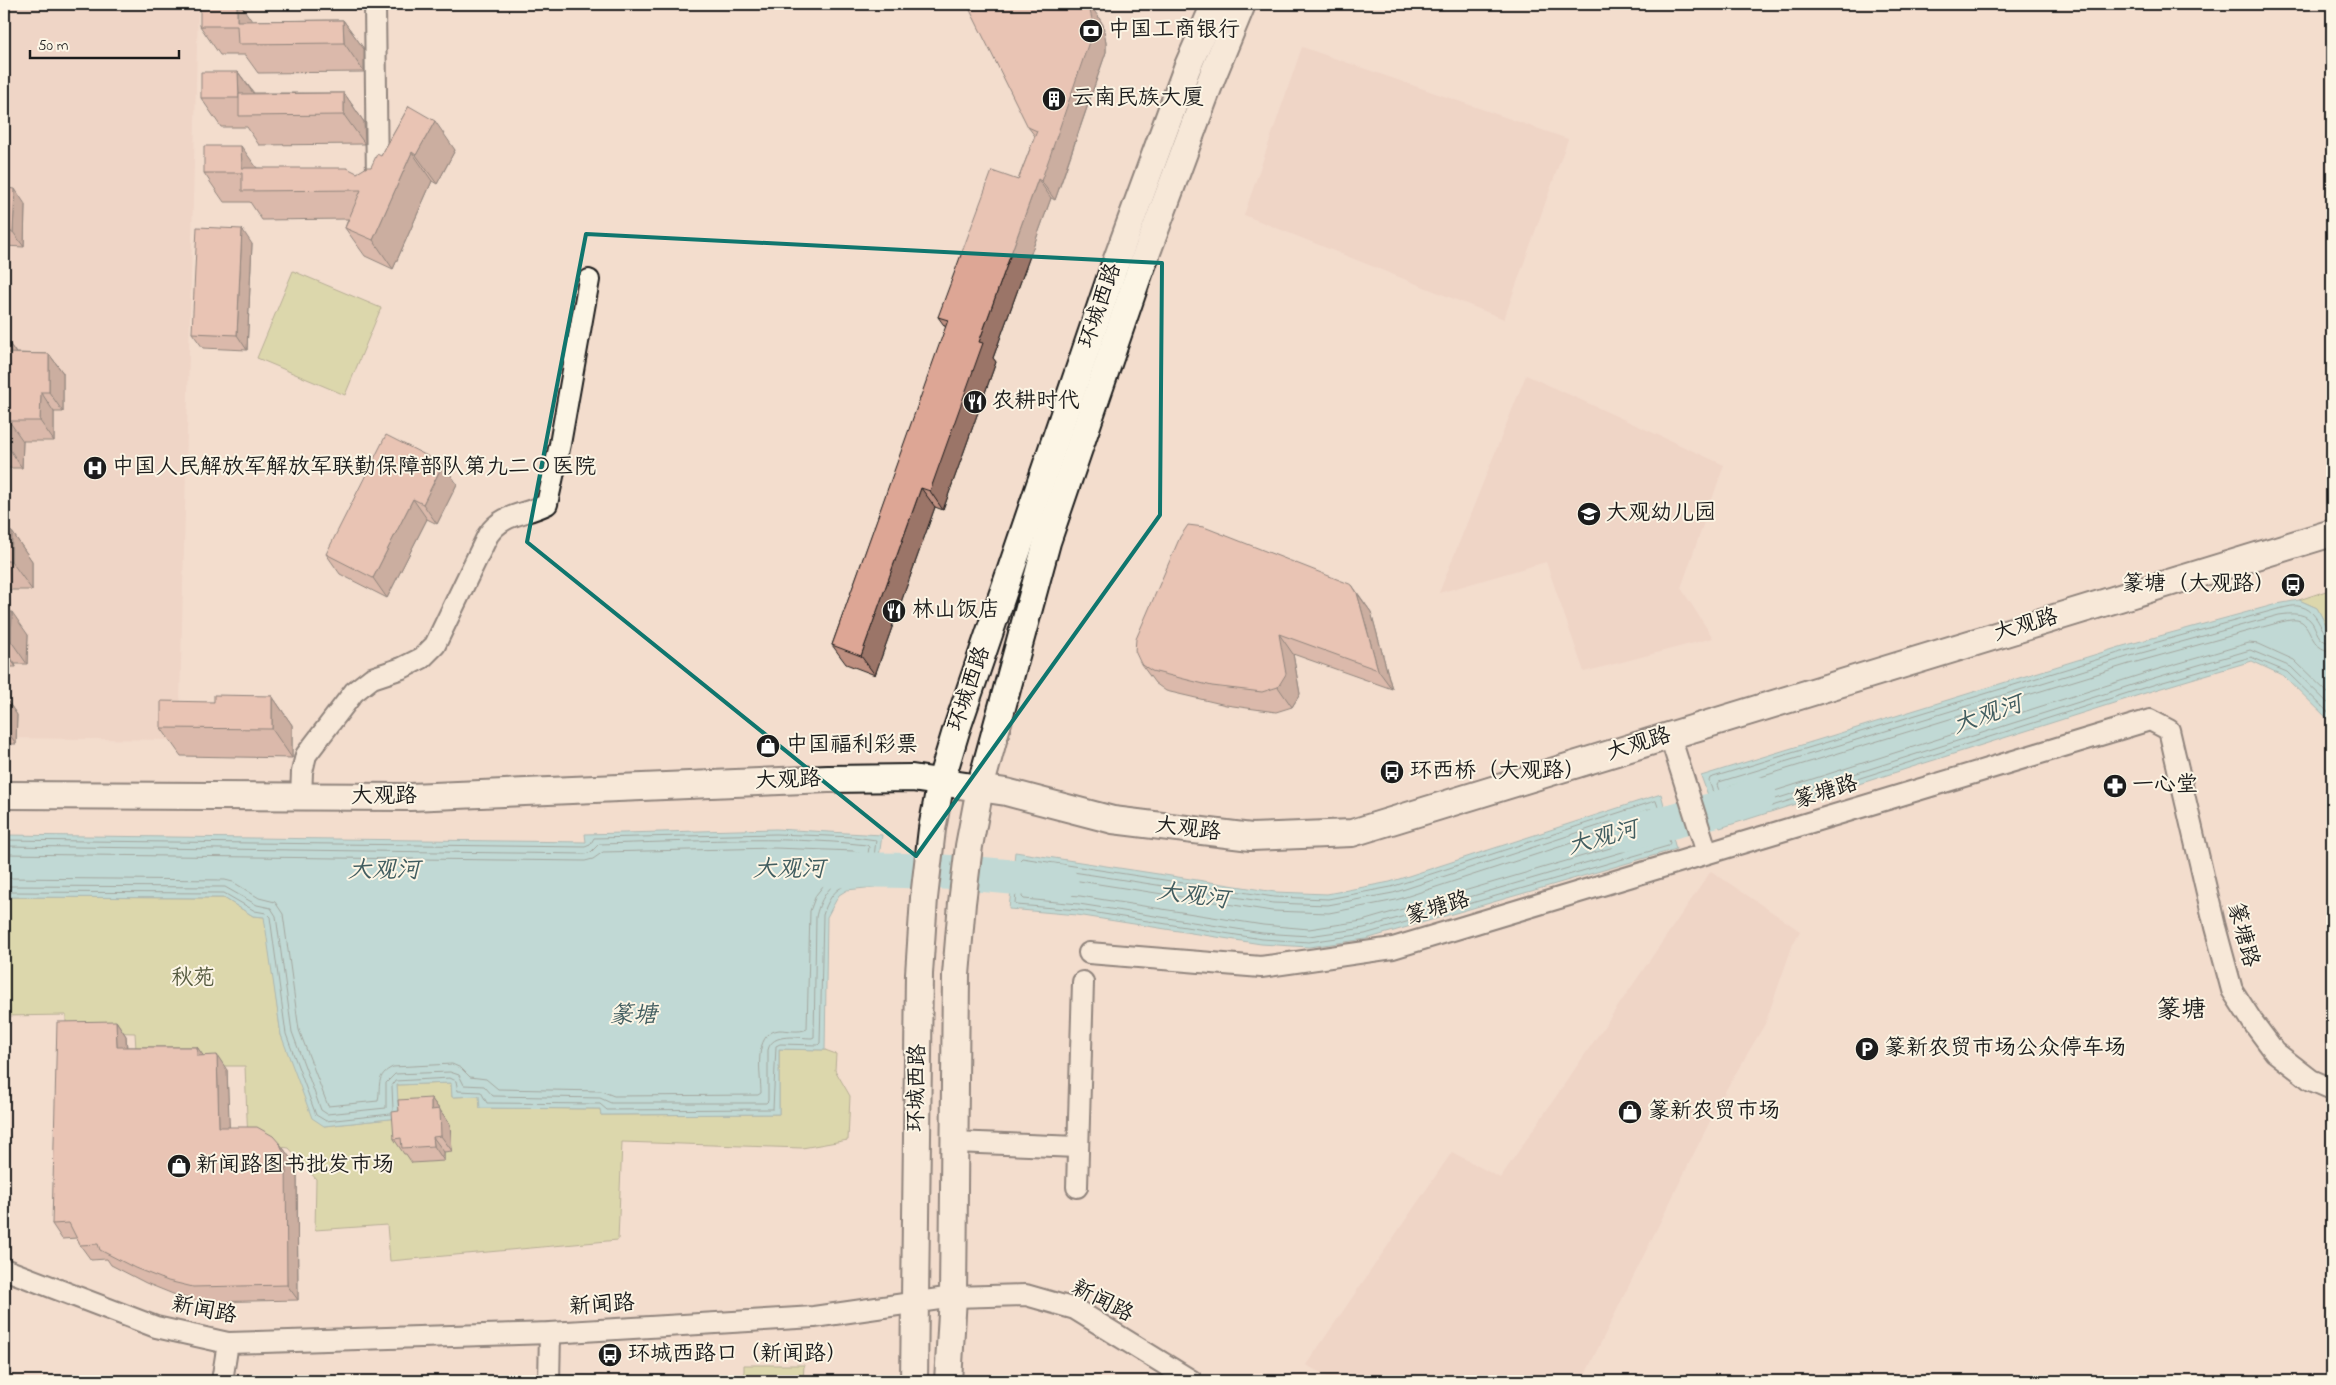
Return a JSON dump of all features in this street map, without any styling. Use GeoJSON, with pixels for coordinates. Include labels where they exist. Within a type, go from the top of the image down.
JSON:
{"type":"FeatureCollection","features":[{"type":"Feature","properties":{"kind":"main road","name":"环城西路"},"geometry":{"type":"LineString","coordinates":[[914,1381],[919,974],[924,898],[941,781],[959,721],[1113,270],[1187,68],[1215,4]]}},
{"type":"Feature","properties":{"kind":"main road","name":"环城西路"},"geometry":{"type":"LineString","coordinates":[[948,1381],[953,1297],[956,975],[969,846],[980,788],[1047,542],[1137,279],[1212,77],[1242,4]]}},
{"type":"Feature","properties":{"kind":"main road","name":"大观路"},"geometry":{"type":"LineString","coordinates":[[4,795],[410,797],[875,777],[912,778],[980,788],[1113,820],[1251,837],[1352,833],[2332,533]]}},
{"type":"Feature","properties":{"kind":"street"},"geometry":{"type":"LineString","coordinates":[[375,4],[377,190]]}},
{"type":"Feature","properties":{"kind":"street"},"geometry":{"type":"LineString","coordinates":[[301,797],[302,772],[306,755],[354,692],[372,678],[402,668],[422,658],[434,645],[494,526],[505,518],[547,504],[560,444],[589,280]]}},
{"type":"Feature","properties":{"kind":"street","name":"篆塘路"},"geometry":{"type":"LineString","coordinates":[[1089,953],[1261,966],[1393,948],[2150,720],[2169,730],[2215,927],[2232,990],[2275,1052],[2311,1080],[2332,1089]]}},
{"type":"Feature","properties":{"kind":"street"},"geometry":{"type":"LineString","coordinates":[[1670,736],[1707,853]]}},
{"type":"Feature","properties":{"kind":"street"},"geometry":{"type":"LineString","coordinates":[[1077,1187],[1083,982]]}},
{"type":"Feature","properties":{"kind":"street"},"geometry":{"type":"LineString","coordinates":[[954,1142],[1077,1147]]}},
{"type":"Feature","properties":{"kind":"street","name":"新闻路"},"geometry":{"type":"LineString","coordinates":[[4,1269],[156,1326],[228,1343],[550,1333],[814,1317],[953,1297],[1026,1295],[1075,1310],[1192,1381]]}},
{"type":"Feature","properties":{"kind":"street"},"geometry":{"type":"LineString","coordinates":[[549,1381],[550,1333]]}},
{"type":"Feature","properties":{"kind":"street"},"geometry":{"type":"LineString","coordinates":[[222,1381],[228,1343]]}},
{"type":"Feature","properties":{"kind":"highlighted area"},"geometry":{"type":"Polygon","coordinates":[[[586,234],[1162,263],[1160,515],[916,856],[527,542],[586,234]]]}},
{"type":"Feature","properties":{"kind":"shaded area","name":"中国人民解放军解放军联勤保障部队第九二〇医院"},"geometry":{"type":"Polygon","coordinates":[[[4,4],[193,4],[198,7],[179,740],[4,738],[4,4]]]}},
{"type":"Feature","properties":{"kind":"shaded area"},"geometry":{"type":"Polygon","coordinates":[[[1302,47],[1568,139],[1504,319],[1244,215],[1302,47]]]}},
{"type":"Feature","properties":{"kind":"shaded area","name":"大观幼儿园"},"geometry":{"type":"Polygon","coordinates":[[[1526,375],[1724,465],[1681,588],[1713,638],[1584,672],[1546,562],[1439,593],[1526,375]]]}},
{"type":"Feature","properties":{"kind":"shaded area","name":"篆新农贸市场"},"geometry":{"type":"Polygon","coordinates":[[[1711,871],[1800,931],[1793,944],[1765,1024],[1727,1088],[1582,1381],[1336,1381],[1306,1365],[1452,1152],[1500,1178],[1711,871]]]}},
{"type":"Feature","properties":{"kind":"green space"},"geometry":{"type":"Polygon","coordinates":[[[293,271],[381,308],[345,395],[257,358],[293,271]]]}},
{"type":"Feature","properties":{"kind":"green space"},"geometry":{"type":"Polygon","coordinates":[[[2332,589],[2332,636],[2317,608],[2299,600],[2332,589]]]}},
{"type":"Feature","properties":{"kind":"green space","name":"秋苑"},"geometry":{"type":"Polygon","coordinates":[[[4,897],[224,898],[253,916],[265,917],[281,1035],[324,1126],[398,1118],[397,1085],[451,1083],[452,1097],[480,1096],[480,1108],[600,1109],[601,1115],[779,1114],[779,1049],[825,1050],[836,1054],[835,1070],[850,1096],[848,1140],[802,1148],[622,1142],[618,1240],[390,1261],[387,1225],[315,1230],[316,1179],[289,1148],[248,1143],[245,1066],[137,1066],[135,1033],[66,1031],[66,1015],[4,1016],[4,897]]]}},
{"type":"Feature","properties":{"kind":"green space"},"geometry":{"type":"Polygon","coordinates":[[[744,1365],[804,1365],[803,1381],[744,1381],[744,1365]]]}},
{"type":"Feature","properties":{"kind":"water"},"geometry":{"type":"Polygon","coordinates":[[[2299,600],[2317,608],[2332,636],[2332,723],[2284,676],[2252,661],[1720,828],[1701,776],[2123,646],[2277,604],[2299,600]]]}},
{"type":"Feature","properties":{"kind":"water"},"geometry":{"type":"Polygon","coordinates":[[[1661,794],[1676,849],[1366,939],[1309,947],[1261,944],[1077,915],[1009,909],[1015,852],[1275,892],[1327,894],[1390,882],[1661,794]]]}},
{"type":"Feature","properties":{"kind":"water","name":"篆塘"},"geometry":{"type":"Polygon","coordinates":[[[776,829],[882,835],[875,887],[847,890],[839,895],[827,917],[825,1050],[779,1049],[779,1114],[601,1115],[600,1109],[480,1108],[479,1096],[452,1097],[451,1083],[397,1085],[399,1118],[324,1126],[312,1118],[281,1035],[264,917],[253,916],[224,898],[4,897],[4,835],[586,842],[585,834],[776,829]]]}},
{"type":"Feature","properties":{"kind":"building"},"geometry":{"type":"Polygon","coordinates":[[[200,4],[237,4],[237,21],[343,20],[344,43],[238,44],[237,26],[200,26],[200,4]]]}},
{"type":"Feature","properties":{"kind":"building"},"geometry":{"type":"Polygon","coordinates":[[[967,4],[1088,4],[1093,24],[1092,33],[1041,181],[1038,179],[979,342],[983,343],[930,491],[921,488],[861,656],[832,645],[948,320],[938,317],[992,171],[1018,180],[1037,131],[1028,127],[967,4]]]}},
{"type":"Feature","properties":{"kind":"building"},"geometry":{"type":"Polygon","coordinates":[[[201,72],[238,72],[239,98],[201,98],[201,72]]]}},
{"type":"Feature","properties":{"kind":"building"},"geometry":{"type":"Polygon","coordinates":[[[344,93],[344,115],[239,116],[239,94],[344,93]]]}},
{"type":"Feature","properties":{"kind":"building"},"geometry":{"type":"Polygon","coordinates":[[[409,106],[435,121],[416,155],[412,152],[373,240],[345,228],[361,190],[242,191],[242,173],[204,173],[204,146],[241,146],[242,168],[347,168],[357,173],[367,167],[371,167],[377,154],[381,156],[409,106]]]}},
{"type":"Feature","properties":{"kind":"building"},"geometry":{"type":"Polygon","coordinates":[[[4,188],[15,189],[13,232],[4,232],[4,188]]]}},
{"type":"Feature","properties":{"kind":"building"},"geometry":{"type":"Polygon","coordinates":[[[197,227],[242,229],[237,335],[192,333],[197,227]]]}},
{"type":"Feature","properties":{"kind":"building"},"geometry":{"type":"Polygon","coordinates":[[[4,353],[49,354],[49,392],[41,392],[40,421],[9,421],[9,448],[4,448],[4,353]]]}},
{"type":"Feature","properties":{"kind":"building"},"geometry":{"type":"Polygon","coordinates":[[[386,435],[443,464],[423,504],[413,499],[373,578],[326,554],[386,435]]]}},
{"type":"Feature","properties":{"kind":"building"},"geometry":{"type":"Polygon","coordinates":[[[1188,525],[1204,527],[1352,585],[1357,593],[1378,670],[1279,634],[1286,674],[1278,687],[1262,692],[1212,686],[1152,671],[1141,664],[1135,651],[1136,639],[1180,537],[1188,525]]]}},
{"type":"Feature","properties":{"kind":"building"},"geometry":{"type":"Polygon","coordinates":[[[4,532],[12,532],[11,561],[4,561],[4,532]]]}},
{"type":"Feature","properties":{"kind":"building"},"geometry":{"type":"Polygon","coordinates":[[[4,612],[12,612],[11,641],[4,641],[4,612]]]}},
{"type":"Feature","properties":{"kind":"building"},"geometry":{"type":"Polygon","coordinates":[[[214,695],[272,696],[272,729],[161,728],[161,701],[214,702],[214,695]]]}},
{"type":"Feature","properties":{"kind":"building","name":"新闻路图书批发市场"},"geometry":{"type":"Polygon","coordinates":[[[116,1021],[117,1047],[197,1047],[197,1056],[217,1055],[219,1127],[257,1127],[273,1136],[280,1144],[286,1158],[287,1285],[193,1287],[168,1281],[135,1268],[100,1250],[98,1244],[80,1245],[69,1223],[52,1224],[57,1022],[116,1021]]]}},
{"type":"Feature","properties":{"kind":"building"},"geometry":{"type":"Polygon","coordinates":[[[431,1098],[431,1110],[440,1109],[441,1136],[433,1137],[434,1146],[402,1148],[401,1138],[394,1139],[392,1112],[399,1111],[398,1100],[431,1098]]]}},
{"type":"Feature","properties":{"kind":"building"},"geometry":{"type":"Polygon","coordinates":[[[721,1376],[727,1381],[654,1381],[654,1377],[721,1376]]]}},
{"type":"Feature","properties":{"kind":"waterway","name":"大观河"},"geometry":{"type":"LineString","coordinates":[[1624,834],[1714,810],[1759,794]]}},
{"type":"Feature","properties":{"kind":"waterway","name":"大观河"},"geometry":{"type":"LineString","coordinates":[[829,870],[945,872],[1061,882]]}},
{"type":"Feature","properties":{"kind":"place","name":"中国工商银行"},"geometry":{"type":"Point","coordinates":[1091,31]}},
{"type":"Feature","properties":{"kind":"place","name":"云南民族大厦"},"geometry":{"type":"Point","coordinates":[1054,99]}},
{"type":"Feature","properties":{"kind":"place","name":"农耕时代"},"geometry":{"type":"Point","coordinates":[975,402]}},
{"type":"Feature","properties":{"kind":"place","name":"中国人民解放军解放军联勤保障部队第九二〇医院"},"geometry":{"type":"Point","coordinates":[95,468]}},
{"type":"Feature","properties":{"kind":"place","name":"大观幼儿园"},"geometry":{"type":"Point","coordinates":[1589,514]}},
{"type":"Feature","properties":{"kind":"place","name":"篆塘（大观路）"},"geometry":{"type":"Point","coordinates":[2293,585]}},
{"type":"Feature","properties":{"kind":"place","name":"林山饭店"},"geometry":{"type":"Point","coordinates":[894,611]}},
{"type":"Feature","properties":{"kind":"place","name":"中国福利彩票"},"geometry":{"type":"Point","coordinates":[768,746]}},
{"type":"Feature","properties":{"kind":"place","name":"环西桥（大观路）"},"geometry":{"type":"Point","coordinates":[1392,772]}},
{"type":"Feature","properties":{"kind":"place","name":"一心堂"},"geometry":{"type":"Point","coordinates":[2115,786]}},
{"type":"Feature","properties":{"kind":"place","name":"篆新农贸市场公众停车场"},"geometry":{"type":"Point","coordinates":[1867,1049]}},
{"type":"Feature","properties":{"kind":"place","name":"篆新农贸市场"},"geometry":{"type":"Point","coordinates":[1630,1112]}},
{"type":"Feature","properties":{"kind":"place","name":"新闻路图书批发市场"},"geometry":{"type":"Point","coordinates":[179,1166]}},
{"type":"Feature","properties":{"kind":"place","name":"环城西路口（新闻路）"},"geometry":{"type":"Point","coordinates":[610,1355]}},
{"type":"Feature","properties":{"kind":"district","name":"篆塘"},"geometry":{"type":"Point","coordinates":[2181,1011]}}]}
